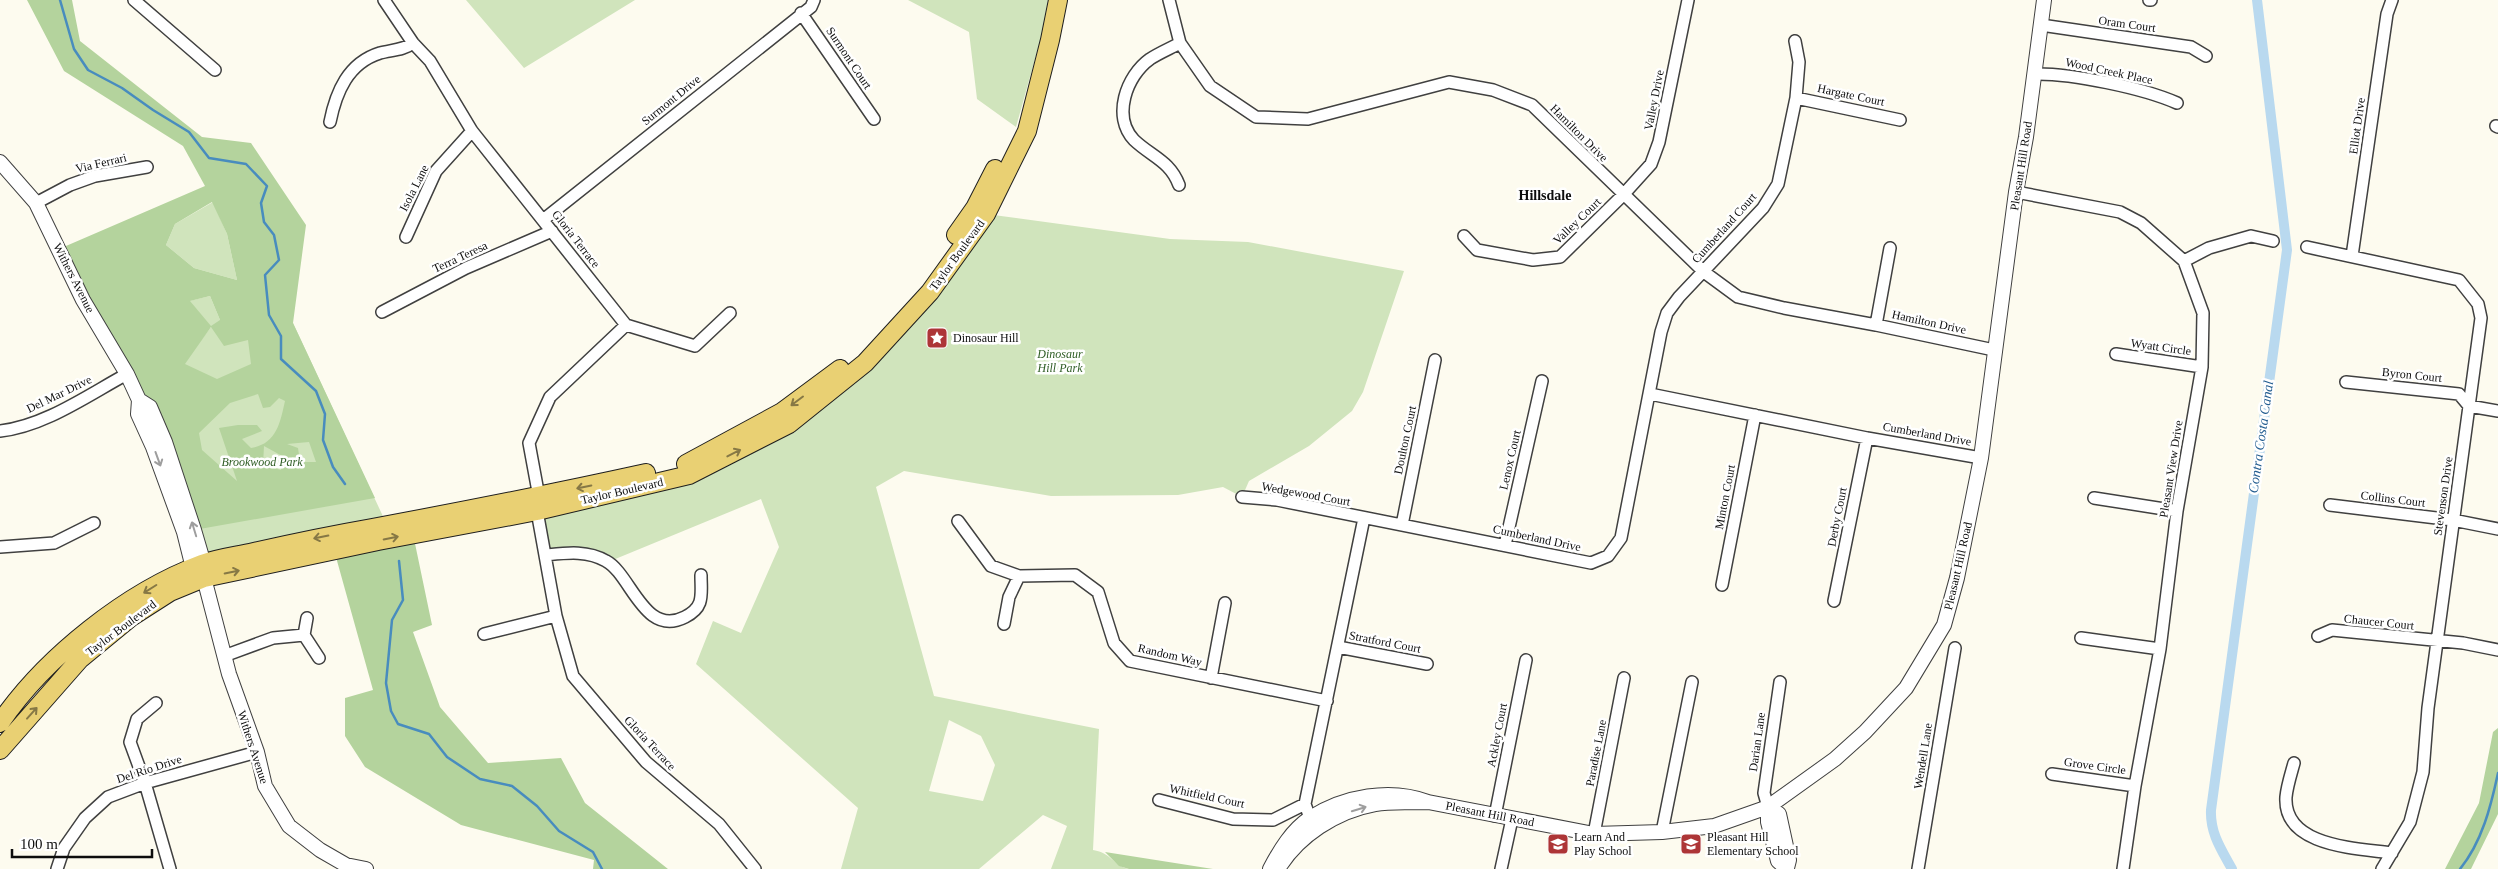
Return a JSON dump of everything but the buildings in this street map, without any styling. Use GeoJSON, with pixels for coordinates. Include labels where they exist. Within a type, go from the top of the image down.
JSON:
{"type":"FeatureCollection","features":[{"type":"Feature","properties":{"kind":"main road","name":"Taylor Boulevard"},"geometry":{"type":"LineString","coordinates":[[538,504],[685,464],[782,412],[857,356],[917,290],[976,208],[1016,126],[1042,34],[1048,0]]}},
{"type":"Feature","properties":{"kind":"main road","name":"Taylor Boulevard"},"geometry":{"type":"LineString","coordinates":[[0,723],[15,700],[58,657],[108,616],[162,582],[315,538],[538,504],[689,475],[789,424],[866,363],[930,292],[986,214],[1027,131],[1058,0]]}},
{"type":"Feature","properties":{"kind":"main road","name":"Taylor Boulevard"},"geometry":{"type":"LineString","coordinates":[[0,750],[80,659],[138,612],[200,570]]}},
{"type":"Feature","properties":{"kind":"street"},"geometry":{"type":"LineString","coordinates":[[134,0],[215,70]]}},
{"type":"Feature","properties":{"kind":"street","name":"Gloria Terrace"},"geometry":{"type":"LineString","coordinates":[[384,0],[413,43],[430,62],[472,132],[626,325],[550,397],[529,443],[556,616],[573,676],[646,762],[719,824],[755,869]]}},
{"type":"Feature","properties":{"kind":"street","name":"Surmont Drive"},"geometry":{"type":"LineString","coordinates":[[543,220],[801,13],[811,7],[814,0]]}},
{"type":"Feature","properties":{"kind":"street","name":"Hamilton Drive"},"geometry":{"type":"LineString","coordinates":[[1168,0],[1180,43],[1210,86],[1256,117],[1308,119],[1449,82],[1492,90],[1532,106],[1704,272],[1738,297],[1784,308],[1876,324],[1994,350]]}},
{"type":"Feature","properties":{"kind":"street","name":"Valley Drive"},"geometry":{"type":"LineString","coordinates":[[1623,195],[1652,164],[1660,142],[1688,0]]}},
{"type":"Feature","properties":{"kind":"street","name":"Pleasant Hill Road"},"geometry":{"type":"LineString","coordinates":[[1270,869],[1289,838],[1312,824],[1374,804],[1428,802],[1594,834],[1662,832],[1714,826],[1768,807],[1835,759],[1865,732],[1906,688],[1944,624],[1958,578],[1981,458],[1994,369],[1994,350],[2016,192],[2026,137],[2044,0]]}},
{"type":"Feature","properties":{"kind":"street","name":"Elliot Drive"},"geometry":{"type":"LineString","coordinates":[[2352,256],[2387,14],[2392,0]]}},
{"type":"Feature","properties":{"kind":"street","name":"Surmont Court"},"geometry":{"type":"LineString","coordinates":[[801,13],[874,119]]}},
{"type":"Feature","properties":{"kind":"street","name":"Oram Court"},"geometry":{"type":"LineString","coordinates":[[2041,25],[2191,47],[2206,56]]}},
{"type":"Feature","properties":{"kind":"street","name":"Cumberland Court"},"geometry":{"type":"LineString","coordinates":[[1650,394],[1661,332],[1667,313],[1679,297],[1763,208],[1778,184],[1796,98],[1799,62],[1795,41]]}},
{"type":"Feature","properties":{"kind":"street"},"geometry":{"type":"LineString","coordinates":[[330,122],[336,94],[352,70],[372,56],[407,47],[413,43]]}},
{"type":"Feature","properties":{"kind":"street"},"geometry":{"type":"LineString","coordinates":[[1179,185],[1174,171],[1133,139],[1123,121],[1124,97],[1136,74],[1149,60],[1180,43]]}},
{"type":"Feature","properties":{"kind":"street","name":"Wood Creek Place"},"geometry":{"type":"LineString","coordinates":[[2034,74],[2066,76],[2161,95],[2177,103]]}},
{"type":"Feature","properties":{"kind":"street","name":"Hargate Court"},"geometry":{"type":"LineString","coordinates":[[1796,98],[1900,120]]}},
{"type":"Feature","properties":{"kind":"street","name":"Isola Lane"},"geometry":{"type":"LineString","coordinates":[[406,237],[436,172],[472,132]]}},
{"type":"Feature","properties":{"kind":"street","name":"Withers Avenue"},"geometry":{"type":"LineString","coordinates":[[0,162],[36,203],[83,300],[127,374],[139,400],[150,407],[165,442],[224,656],[257,752],[265,786],[289,826],[320,850],[346,865],[366,869]]}},
{"type":"Feature","properties":{"kind":"street","name":"Via Ferrari"},"geometry":{"type":"LineString","coordinates":[[36,203],[70,185],[95,176],[147,167]]}},
{"type":"Feature","properties":{"kind":"street","name":"Pleasant View Drive"},"geometry":{"type":"LineString","coordinates":[[2016,192],[2120,212],[2141,223],[2184,261],[2204,314],[2202,367],[2177,511],[2160,649],[2135,786],[2124,869]]}},
{"type":"Feature","properties":{"kind":"street","name":"Valley Court"},"geometry":{"type":"LineString","coordinates":[[1464,236],[1477,250],[1533,260],[1560,257],[1623,195]]}},
{"type":"Feature","properties":{"kind":"street","name":"Terra Teresa"},"geometry":{"type":"LineString","coordinates":[[382,312],[466,268],[552,231]]}},
{"type":"Feature","properties":{"kind":"street"},"geometry":{"type":"LineString","coordinates":[[2184,261],[2209,248],[2251,236],[2272,241]]}},
{"type":"Feature","properties":{"kind":"street","name":"Stevenson Drive"},"geometry":{"type":"LineString","coordinates":[[2307,247],[2459,280],[2478,304],[2481,318],[2428,708],[2423,772],[2410,822],[2382,869]]}},
{"type":"Feature","properties":{"kind":"street"},"geometry":{"type":"LineString","coordinates":[[1876,324],[1890,248]]}},
{"type":"Feature","properties":{"kind":"street"},"geometry":{"type":"LineString","coordinates":[[626,325],[695,346],[730,313]]}},
{"type":"Feature","properties":{"kind":"street","name":"Wyatt Circle"},"geometry":{"type":"LineString","coordinates":[[2116,354],[2202,367]]}},
{"type":"Feature","properties":{"kind":"street","name":"Doulton Court"},"geometry":{"type":"LineString","coordinates":[[1402,525],[1436,360]]}},
{"type":"Feature","properties":{"kind":"street","name":"Del Mar Drive"},"geometry":{"type":"LineString","coordinates":[[0,431],[17,429],[67,407],[127,374]]}},
{"type":"Feature","properties":{"kind":"street","name":"Lenox Court"},"geometry":{"type":"LineString","coordinates":[[1505,545],[1542,381]]}},
{"type":"Feature","properties":{"kind":"street","name":"Byron Court"},"geometry":{"type":"LineString","coordinates":[[2346,382],[2459,394],[2469,406]]}},
{"type":"Feature","properties":{"kind":"street","name":"Cumberland Drive"},"geometry":{"type":"LineString","coordinates":[[1364,518],[1590,563],[1608,556],[1621,538],[1650,394],[1867,438],[1981,458]]}},
{"type":"Feature","properties":{"kind":"street"},"geometry":{"type":"LineString","coordinates":[[2469,406],[2498,411]]}},
{"type":"Feature","properties":{"kind":"street","name":"Minton Court"},"geometry":{"type":"LineString","coordinates":[[1722,584],[1755,415]]}},
{"type":"Feature","properties":{"kind":"street","name":"Derby Court"},"geometry":{"type":"LineString","coordinates":[[1834,601],[1867,438]]}},
{"type":"Feature","properties":{"kind":"street","name":"Wedgewood Court"},"geometry":{"type":"LineString","coordinates":[[1242,497],[1277,500],[1364,518]]}},
{"type":"Feature","properties":{"kind":"street"},"geometry":{"type":"LineString","coordinates":[[2094,498],[2177,511]]}},
{"type":"Feature","properties":{"kind":"street","name":"Collins Court"},"geometry":{"type":"LineString","coordinates":[[2330,505],[2453,520],[2498,529]]}},
{"type":"Feature","properties":{"kind":"street"},"geometry":{"type":"LineString","coordinates":[[1312,824],[1305,804],[1364,518]]}},
{"type":"Feature","properties":{"kind":"street","name":"Random Way"},"geometry":{"type":"LineString","coordinates":[[958,521],[992,566],[1019,576],[1075,575],[1098,592],[1114,643],[1130,661],[1327,701]]}},
{"type":"Feature","properties":{"kind":"street"},"geometry":{"type":"LineString","coordinates":[[0,547],[54,543],[94,523]]}},
{"type":"Feature","properties":{"kind":"street"},"geometry":{"type":"LineString","coordinates":[[546,555],[577,553],[594,555],[608,562],[645,608],[666,622],[677,621],[695,612],[701,602],[701,575]]}},
{"type":"Feature","properties":{"kind":"street"},"geometry":{"type":"LineString","coordinates":[[1004,624],[1009,597],[1019,576]]}},
{"type":"Feature","properties":{"kind":"street"},"geometry":{"type":"LineString","coordinates":[[1211,678],[1225,603]]}},
{"type":"Feature","properties":{"kind":"street"},"geometry":{"type":"LineString","coordinates":[[484,634],[556,616]]}},
{"type":"Feature","properties":{"kind":"street"},"geometry":{"type":"LineString","coordinates":[[307,618],[304,635],[319,658]]}},
{"type":"Feature","properties":{"kind":"street","name":"Chaucer Court"},"geometry":{"type":"LineString","coordinates":[[2318,636],[2332,630],[2437,642],[2463,643],[2498,650]]}},
{"type":"Feature","properties":{"kind":"street"},"geometry":{"type":"LineString","coordinates":[[224,656],[273,638],[304,635]]}},
{"type":"Feature","properties":{"kind":"street"},"geometry":{"type":"LineString","coordinates":[[2081,638],[2160,649]]}},
{"type":"Feature","properties":{"kind":"street","name":"Stratford Court"},"geometry":{"type":"LineString","coordinates":[[1338,647],[1427,664]]}},
{"type":"Feature","properties":{"kind":"street","name":"Wendell Lane"},"geometry":{"type":"LineString","coordinates":[[1918,869],[1955,648]]}},
{"type":"Feature","properties":{"kind":"street","name":"Ackley Court"},"geometry":{"type":"LineString","coordinates":[[1494,816],[1526,660]]}},
{"type":"Feature","properties":{"kind":"street","name":"Paradise Lane"},"geometry":{"type":"LineString","coordinates":[[1594,834],[1624,678]]}},
{"type":"Feature","properties":{"kind":"street"},"geometry":{"type":"LineString","coordinates":[[1662,832],[1692,682]]}},
{"type":"Feature","properties":{"kind":"street","name":"Darian Lane"},"geometry":{"type":"LineString","coordinates":[[1768,807],[1764,793],[1780,682]]}},
{"type":"Feature","properties":{"kind":"street"},"geometry":{"type":"LineString","coordinates":[[156,703],[137,719],[130,742],[145,783],[170,869]]}},
{"type":"Feature","properties":{"kind":"street","name":"Del Rio Drive"},"geometry":{"type":"LineString","coordinates":[[57,869],[64,848],[85,818],[108,797],[145,783],[257,752]]}},
{"type":"Feature","properties":{"kind":"street"},"geometry":{"type":"LineString","coordinates":[[2294,763],[2286,798],[2288,814],[2295,828],[2304,834],[2335,845],[2392,853]]}},
{"type":"Feature","properties":{"kind":"street","name":"Grove Circle"},"geometry":{"type":"LineString","coordinates":[[2052,774],[2135,786]]}},
{"type":"Feature","properties":{"kind":"street","name":"Whitfield Court"},"geometry":{"type":"LineString","coordinates":[[1159,800],[1233,819],[1257,820],[1273,820],[1305,804]]}},
{"type":"Feature","properties":{"kind":"street"},"geometry":{"type":"LineString","coordinates":[[1768,807],[1779,814],[1789,860],[1787,869]]}},
{"type":"Feature","properties":{"kind":"street"},"geometry":{"type":"LineString","coordinates":[[1501,869],[1512,819]]}},
{"type":"Feature","properties":{"kind":"street","name":"Pleasant Hill Road"},"geometry":{"type":"LineString","coordinates":[[1278,869],[1312,824]]}},
{"type":"Feature","properties":{"kind":"green space"},"geometry":{"type":"Polygon","coordinates":[[[27,0],[72,0],[80,41],[202,137],[251,143],[306,225],[293,323],[375,498],[194,530],[165,442],[59,249],[205,186],[183,146],[64,71],[27,0]],[[212,202],[175,224],[166,245],[194,268],[237,280],[227,234],[212,202]],[[210,296],[190,301],[211,326],[220,320],[210,296]],[[211,327],[185,364],[217,379],[251,364],[248,340],[224,346],[211,327]],[[258,394],[230,403],[199,433],[202,450],[237,481],[219,428],[257,425],[262,431],[242,439],[251,448],[259,446],[276,432],[285,401],[279,398],[270,407],[263,408],[258,394]],[[309,442],[287,444],[298,448],[300,462],[316,462],[309,442]],[[264,446],[263,465],[281,470],[284,457],[264,446]]]}},
{"type":"Feature","properties":{"kind":"green space"},"geometry":{"type":"Polygon","coordinates":[[[466,0],[635,0],[524,68],[466,0]]]}},
{"type":"Feature","properties":{"kind":"green space"},"geometry":{"type":"Polygon","coordinates":[[[908,0],[1048,0],[1042,34],[1016,127],[977,99],[969,32],[908,0]]]}},
{"type":"Feature","properties":{"kind":"green space"},"geometry":{"type":"Polygon","coordinates":[[[213,202],[227,234],[237,280],[194,268],[166,245],[175,224],[213,202]]]}},
{"type":"Feature","properties":{"kind":"green space","name":"Dinosaur Hill Park"},"geometry":{"type":"Polygon","coordinates":[[[986,214],[1170,239],[1248,242],[1404,271],[1363,392],[1352,411],[1309,446],[1249,481],[1242,497],[1223,487],[1178,495],[1051,496],[904,471],[876,487],[934,696],[1099,729],[1093,850],[1104,854],[1119,865],[1129,869],[1051,869],[1067,826],[1043,815],[979,869],[841,869],[858,808],[696,664],[713,621],[741,633],[779,547],[761,499],[608,562],[546,555],[537,511],[689,475],[865,363],[986,214]],[[949,720],[929,791],[983,801],[995,765],[981,736],[949,720]]]}},
{"type":"Feature","properties":{"kind":"green space","name":"Brookwood Park"},"geometry":{"type":"Polygon","coordinates":[[[210,296],[220,320],[293,323],[387,525],[204,564],[150,407],[211,327],[189,301],[210,296]]]}},
{"type":"Feature","properties":{"kind":"green space"},"geometry":{"type":"Polygon","coordinates":[[[413,534],[432,625],[413,632],[440,707],[488,763],[561,758],[585,803],[668,869],[593,869],[594,860],[461,825],[365,767],[345,736],[345,698],[373,690],[334,550],[413,534]]]}},
{"type":"Feature","properties":{"kind":"green space"},"geometry":{"type":"Polygon","coordinates":[[[2498,728],[2498,814],[2471,869],[2445,869],[2479,803],[2493,732],[2498,728]]]}},
{"type":"Feature","properties":{"kind":"green space"},"geometry":{"type":"Polygon","coordinates":[[[1105,852],[1213,869],[1129,869],[1119,866],[1105,852]]]}},
{"type":"Feature","properties":{"kind":"waterway"},"geometry":{"type":"LineString","coordinates":[[60,0],[74,49],[88,70],[122,88],[189,132],[209,158],[246,164],[267,186],[261,203],[264,222],[274,235],[279,260],[265,275],[269,315],[281,336],[281,359],[316,391],[325,414],[323,440],[333,467],[345,484]]}},
{"type":"Feature","properties":{"kind":"waterway","name":"Contra Costa Canal"},"geometry":{"type":"LineString","coordinates":[[2232,869],[2214,834],[2211,810],[2287,250],[2257,0]]}},
{"type":"Feature","properties":{"kind":"waterway"},"geometry":{"type":"LineString","coordinates":[[399,561],[403,600],[392,620],[386,683],[391,711],[398,724],[429,734],[447,757],[480,779],[512,786],[537,806],[559,831],[593,852],[602,869]]}},
{"type":"Feature","properties":{"kind":"waterway"},"geometry":{"type":"LineString","coordinates":[[2460,869],[2474,847],[2485,823],[2498,773]]}},
{"type":"Feature","properties":{"kind":"place","name":"Dinosaur Hill"},"geometry":{"type":"Point","coordinates":[937,338]}},
{"type":"Feature","properties":{"kind":"place","name":"Learn And Play School"},"geometry":{"type":"Point","coordinates":[1558,844]}},
{"type":"Feature","properties":{"kind":"place","name":"Pleasant Hill Elementary School"},"geometry":{"type":"Point","coordinates":[1691,844]}},
{"type":"Feature","properties":{"kind":"district","name":"Hillsdale"},"geometry":{"type":"Point","coordinates":[1545,195]}}]}
